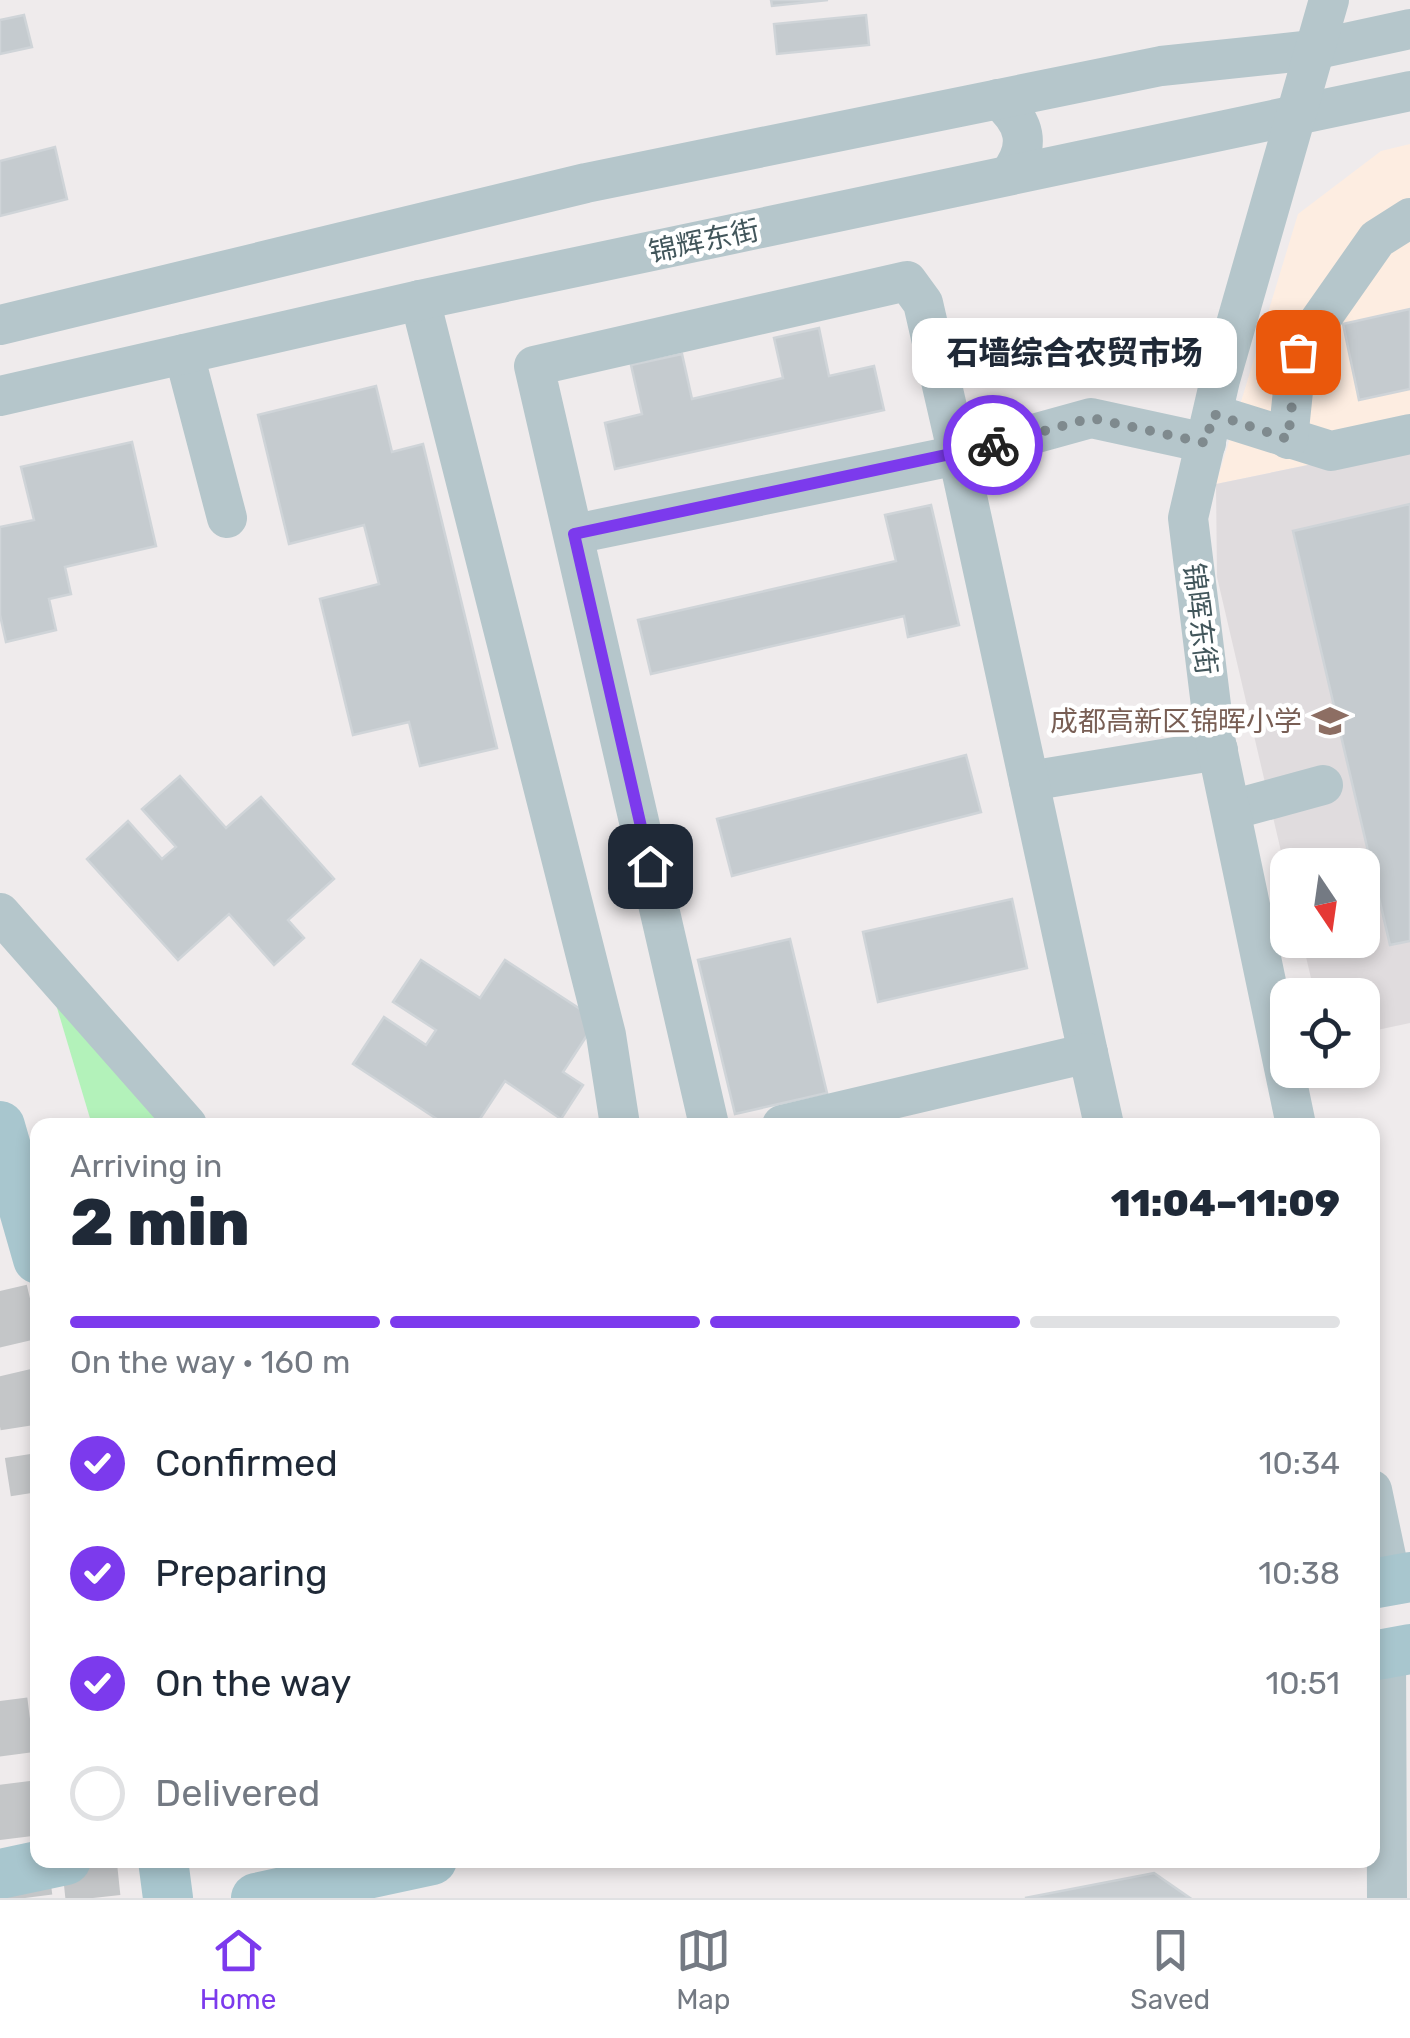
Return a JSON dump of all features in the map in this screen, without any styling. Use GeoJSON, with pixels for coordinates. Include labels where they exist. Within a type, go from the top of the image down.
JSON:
{"type":"FeatureCollection","features":[{"type":"Feature","properties":{"kind":"main road"},"geometry":{"type":"LineString","coordinates":[[0,1126],[30,1231]]}},
{"type":"Feature","properties":{"kind":"main road"},"geometry":{"type":"LineString","coordinates":[[0,1874],[30,1868]]}},
{"type":"Feature","properties":{"kind":"main road"},"geometry":{"type":"LineString","coordinates":[[163,1868],[168,1898]]}},
{"type":"Feature","properties":{"kind":"main road"},"geometry":{"type":"LineString","coordinates":[[256,1898],[395,1868]]}},
{"type":"Feature","properties":{"kind":"street","name":"锦晖东街"},"geometry":{"type":"LineString","coordinates":[[1295,1118],[1218,750],[1188,518],[1292,119],[1329,0]]}},
{"type":"Feature","properties":{"kind":"street"},"geometry":{"type":"LineString","coordinates":[[0,325],[586,184],[1160,66],[1313,50],[1410,28]]}},
{"type":"Feature","properties":{"kind":"street","name":"锦辉东街"},"geometry":{"type":"LineString","coordinates":[[0,396],[420,300],[1292,119],[1410,91]]}},
{"type":"Feature","properties":{"kind":"street"},"geometry":{"type":"LineString","coordinates":[[998,99],[1023,126],[1025,143],[1009,175]]}},
{"type":"Feature","properties":{"kind":"street"},"geometry":{"type":"LineString","coordinates":[[1288,439],[1298,352],[1377,239],[1410,218]]}},
{"type":"Feature","properties":{"kind":"street"},"geometry":{"type":"LineString","coordinates":[[707,1118],[534,366],[907,281],[922,303],[958,455],[1102,1118]]}},
{"type":"Feature","properties":{"kind":"street"},"geometry":{"type":"LineString","coordinates":[[420,300],[606,1035],[619,1118]]}},
{"type":"Feature","properties":{"kind":"street"},"geometry":{"type":"LineString","coordinates":[[184,354],[227,518]]}},
{"type":"Feature","properties":{"kind":"street"},"geometry":{"type":"LineString","coordinates":[[574,534],[958,455],[1091,418],[1209,428],[1288,439],[1331,451],[1410,434]]}},
{"type":"Feature","properties":{"kind":"street"},"geometry":{"type":"LineString","coordinates":[[1029,781],[1218,750]]}},
{"type":"Feature","properties":{"kind":"street"},"geometry":{"type":"LineString","coordinates":[[1231,810],[1323,785]]}},
{"type":"Feature","properties":{"kind":"street"},"geometry":{"type":"LineString","coordinates":[[0,912],[181,1118]]}},
{"type":"Feature","properties":{"kind":"street"},"geometry":{"type":"LineString","coordinates":[[812,1118],[1088,1053]]}},
{"type":"Feature","properties":{"kind":"street"},"geometry":{"type":"LineString","coordinates":[[1380,1528],[1391,1581]]}},
{"type":"Feature","properties":{"kind":"street"},"geometry":{"type":"LineString","coordinates":[[1387,1898],[1389,1652]]}},
{"type":"Feature","properties":{"kind":"shaded area"},"geometry":{"type":"Polygon","coordinates":[[[1410,144],[1410,444],[1216,484],[1298,214],[1381,151],[1410,144]]]}},
{"type":"Feature","properties":{"kind":"shaded area","name":"成都高新区锦晖小学"},"geometry":{"type":"Polygon","coordinates":[[[1410,444],[1410,1023],[1380,1029],[1380,978],[1311,978],[1306,958],[1380,958],[1380,848],[1280,848],[1217,577],[1216,484],[1410,444]]]}},
{"type":"Feature","properties":{"kind":"green space"},"geometry":{"type":"Polygon","coordinates":[[[55,1001],[163,1118],[90,1118],[55,1001]]]}},
{"type":"Feature","properties":{"kind":"building"},"geometry":{"type":"Polygon","coordinates":[[[771,0],[828,0],[772,6],[771,0]]]}},
{"type":"Feature","properties":{"kind":"building"},"geometry":{"type":"Polygon","coordinates":[[[24,15],[32,47],[0,54],[0,20],[24,15]]]}},
{"type":"Feature","properties":{"kind":"building"},"geometry":{"type":"Polygon","coordinates":[[[866,15],[869,45],[777,54],[774,24],[866,15]]]}},
{"type":"Feature","properties":{"kind":"building"},"geometry":{"type":"Polygon","coordinates":[[[55,147],[67,199],[0,216],[0,161],[55,147]]]}},
{"type":"Feature","properties":{"kind":"building"},"geometry":{"type":"Polygon","coordinates":[[[1410,309],[1410,389],[1359,400],[1343,324],[1410,309]]]}},
{"type":"Feature","properties":{"kind":"building"},"geometry":{"type":"Polygon","coordinates":[[[819,328],[829,376],[874,366],[884,410],[615,469],[605,423],[642,414],[631,365],[682,354],[692,399],[783,378],[774,338],[819,328]]]}},
{"type":"Feature","properties":{"kind":"building"},"geometry":{"type":"Polygon","coordinates":[[[376,386],[392,452],[423,444],[497,748],[420,766],[409,722],[353,735],[320,599],[379,584],[364,525],[289,544],[258,415],[376,386]]]}},
{"type":"Feature","properties":{"kind":"building"},"geometry":{"type":"Polygon","coordinates":[[[132,442],[156,546],[65,567],[71,594],[49,599],[56,630],[6,642],[0,615],[0,527],[34,520],[21,467],[132,442]]]}},
{"type":"Feature","properties":{"kind":"building"},"geometry":{"type":"Polygon","coordinates":[[[1410,504],[1410,941],[1390,945],[1380,902],[1380,848],[1367,848],[1293,531],[1410,504]]]}},
{"type":"Feature","properties":{"kind":"building"},"geometry":{"type":"Polygon","coordinates":[[[931,505],[959,625],[908,637],[904,616],[651,674],[638,620],[896,561],[885,515],[931,505]]]}},
{"type":"Feature","properties":{"kind":"building"},"geometry":{"type":"Polygon","coordinates":[[[966,755],[981,812],[732,876],[717,819],[966,755]]]}},
{"type":"Feature","properties":{"kind":"building"},"geometry":{"type":"Polygon","coordinates":[[[180,776],[226,828],[261,797],[334,879],[288,920],[304,938],[274,965],[229,914],[178,960],[87,859],[128,821],[162,859],[176,847],[142,809],[180,776]]]}},
{"type":"Feature","properties":{"kind":"building"},"geometry":{"type":"Polygon","coordinates":[[[1012,899],[1027,968],[878,1002],[863,932],[1012,899]]]}},
{"type":"Feature","properties":{"kind":"building"},"geometry":{"type":"Polygon","coordinates":[[[790,939],[827,1093],[735,1114],[698,960],[790,939]]]}},
{"type":"Feature","properties":{"kind":"building"},"geometry":{"type":"Polygon","coordinates":[[[421,960],[480,998],[505,960],[597,1020],[563,1072],[583,1085],[562,1118],[505,1081],[481,1118],[435,1118],[353,1064],[384,1017],[426,1045],[436,1030],[393,1002],[421,960]]]}},
{"type":"Feature","properties":{"kind":"building"},"geometry":{"type":"Polygon","coordinates":[[[1154,1873],[1190,1898],[1025,1898],[1154,1873]]]}},
{"type":"Feature","properties":{"kind":"tunnel"},"geometry":{"type":"LineString","coordinates":[[0,1291],[30,1440]]}},
{"type":"Feature","properties":{"kind":"tunnel"},"geometry":{"type":"LineString","coordinates":[[0,1701],[25,1898]]}},
{"type":"Feature","properties":{"kind":"tunnel"},"geometry":{"type":"LineString","coordinates":[[90,1868],[93,1898]]}},
{"type":"Feature","properties":{"kind":"way so far"},"geometry":{"type":"LineString","coordinates":[[993,445],[1091,418],[1206,443],[1213,414],[1288,439],[1298,352]]}},
{"type":"Feature","properties":{"kind":"place","name":"石墙综合农贸市场"},"geometry":{"type":"Point","coordinates":[1298,352]}},
{"type":"Feature","properties":{"kind":"place","name":"成都高新区锦晖小学"},"geometry":{"type":"Point","coordinates":[1330,721]}},
{"type":"Feature","properties":{"kind":"route"},"geometry":{"type":"LineString","coordinates":[[650,866],[574,534],[993,445]]}}]}
